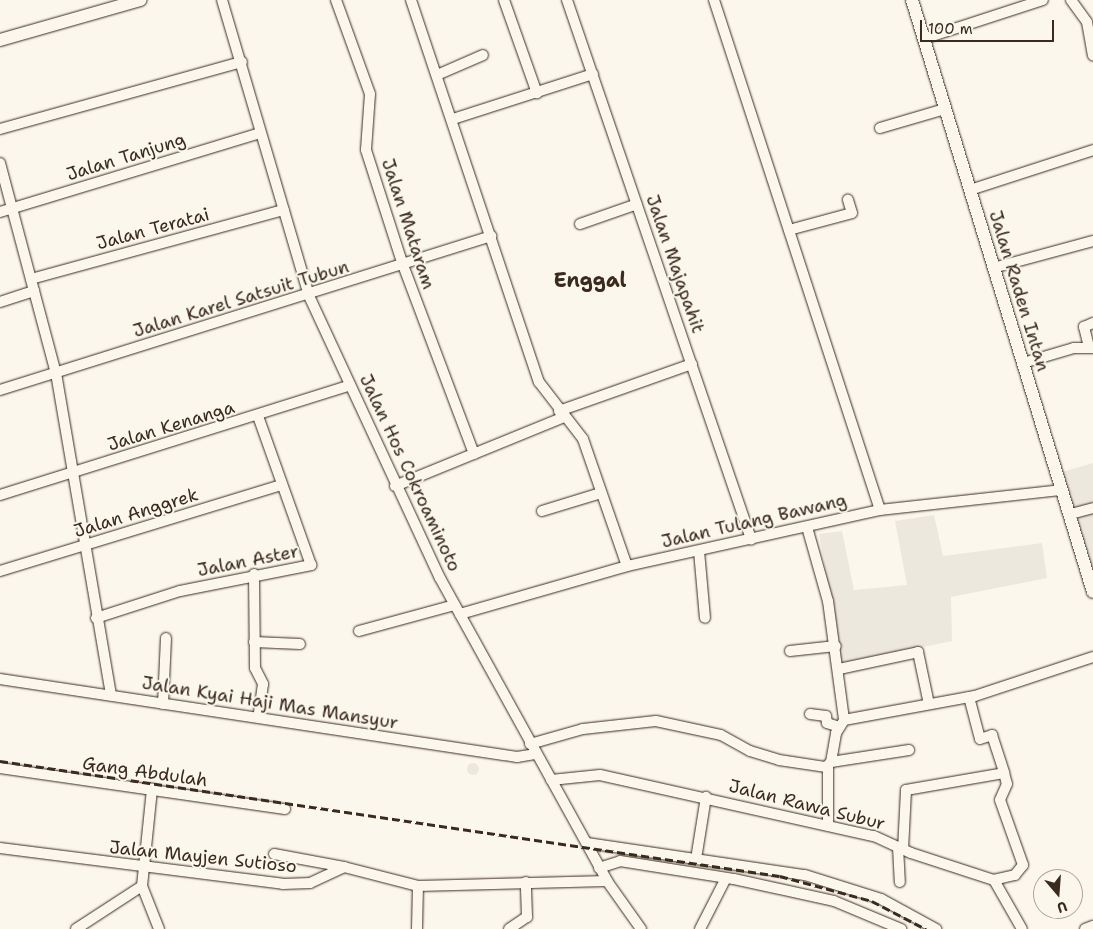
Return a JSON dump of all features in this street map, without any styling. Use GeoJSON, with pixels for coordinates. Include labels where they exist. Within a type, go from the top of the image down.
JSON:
{"type":"FeatureCollection","features":[{"type":"Feature","properties":{"kind":"main road"},"geometry":{"type":"LineString","coordinates":[[0,40],[140,0]]}},
{"type":"Feature","properties":{"kind":"main road","name":"Jalan Raden Intan"},"geometry":{"type":"LineString","coordinates":[[912,0],[1062,490],[1071,514],[1093,592]]}},
{"type":"Feature","properties":{"kind":"street","name":"Jalan Hos Cokroaminoto"},"geometry":{"type":"LineString","coordinates":[[222,0],[242,62],[260,133],[309,296],[395,486],[457,609],[535,754],[607,881],[641,929]]}},
{"type":"Feature","properties":{"kind":"street","name":"Jalan Mataram"},"geometry":{"type":"LineString","coordinates":[[336,0],[370,94],[366,150],[403,265],[474,454]]}},
{"type":"Feature","properties":{"kind":"street"},"geometry":{"type":"LineString","coordinates":[[411,0],[453,119],[539,382],[583,439],[626,566]]}},
{"type":"Feature","properties":{"kind":"street"},"geometry":{"type":"LineString","coordinates":[[504,0],[537,93]]}},
{"type":"Feature","properties":{"kind":"street","name":"Jalan Majapahit"},"geometry":{"type":"LineString","coordinates":[[567,0],[751,539]]}},
{"type":"Feature","properties":{"kind":"street"},"geometry":{"type":"LineString","coordinates":[[714,0],[880,510]]}},
{"type":"Feature","properties":{"kind":"street"},"geometry":{"type":"LineString","coordinates":[[923,39],[1043,0]]}},
{"type":"Feature","properties":{"kind":"street"},"geometry":{"type":"LineString","coordinates":[[1071,0],[1087,22],[1093,55]]}},
{"type":"Feature","properties":{"kind":"street"},"geometry":{"type":"LineString","coordinates":[[437,75],[483,55]]}},
{"type":"Feature","properties":{"kind":"street"},"geometry":{"type":"LineString","coordinates":[[0,128],[242,62]]}},
{"type":"Feature","properties":{"kind":"street"},"geometry":{"type":"LineString","coordinates":[[453,119],[592,74]]}},
{"type":"Feature","properties":{"kind":"street"},"geometry":{"type":"LineString","coordinates":[[880,128],[945,109]]}},
{"type":"Feature","properties":{"kind":"street","name":"Jalan Tanjung"},"geometry":{"type":"LineString","coordinates":[[0,212],[260,133]]}},
{"type":"Feature","properties":{"kind":"street"},"geometry":{"type":"LineString","coordinates":[[970,190],[1093,150]]}},
{"type":"Feature","properties":{"kind":"street"},"geometry":{"type":"LineString","coordinates":[[0,163],[56,373],[96,618],[111,695]]}},
{"type":"Feature","properties":{"kind":"street"},"geometry":{"type":"LineString","coordinates":[[789,230],[852,213],[848,200]]}},
{"type":"Feature","properties":{"kind":"street"},"geometry":{"type":"LineString","coordinates":[[580,224],[637,204]]}},
{"type":"Feature","properties":{"kind":"street","name":"Jalan Teratai"},"geometry":{"type":"LineString","coordinates":[[31,279],[284,210]]}},
{"type":"Feature","properties":{"kind":"street","name":"Jalan Karel Satsuit Tubun"},"geometry":{"type":"LineString","coordinates":[[0,390],[309,296],[491,236]]}},
{"type":"Feature","properties":{"kind":"street"},"geometry":{"type":"LineString","coordinates":[[994,268],[1093,241]]}},
{"type":"Feature","properties":{"kind":"street"},"geometry":{"type":"LineString","coordinates":[[0,302],[34,291]]}},
{"type":"Feature","properties":{"kind":"street"},"geometry":{"type":"LineString","coordinates":[[1023,363],[1091,348],[1084,327],[1093,323]]}},
{"type":"Feature","properties":{"kind":"street"},"geometry":{"type":"LineString","coordinates":[[395,486],[474,454],[562,414],[692,364]]}},
{"type":"Feature","properties":{"kind":"street","name":"Jalan Kenanga"},"geometry":{"type":"LineString","coordinates":[[0,495],[258,416],[350,385]]}},
{"type":"Feature","properties":{"kind":"street","name":"Jalan Aster"},"geometry":{"type":"LineString","coordinates":[[96,618],[254,574],[312,563],[258,416]]}},
{"type":"Feature","properties":{"kind":"street","name":"Jalan Anggrek"},"geometry":{"type":"LineString","coordinates":[[0,571],[85,547],[282,485]]}},
{"type":"Feature","properties":{"kind":"street","name":"Jalan Tulang Bawang"},"geometry":{"type":"LineString","coordinates":[[359,631],[457,609],[626,566],[880,510],[1062,490]]}},
{"type":"Feature","properties":{"kind":"street"},"geometry":{"type":"LineString","coordinates":[[542,511],[601,493]]}},
{"type":"Feature","properties":{"kind":"street"},"geometry":{"type":"LineString","coordinates":[[1071,514],[1093,508]]}},
{"type":"Feature","properties":{"kind":"street"},"geometry":{"type":"LineString","coordinates":[[807,526],[836,646],[839,669],[841,723],[830,764],[828,826]]}},
{"type":"Feature","properties":{"kind":"street"},"geometry":{"type":"LineString","coordinates":[[699,551],[705,618]]}},
{"type":"Feature","properties":{"kind":"street"},"geometry":{"type":"LineString","coordinates":[[254,574],[256,675],[263,684],[258,718]]}},
{"type":"Feature","properties":{"kind":"street"},"geometry":{"type":"LineString","coordinates":[[163,704],[166,638]]}},
{"type":"Feature","properties":{"kind":"street"},"geometry":{"type":"LineString","coordinates":[[254,642],[300,644]]}},
{"type":"Feature","properties":{"kind":"street"},"geometry":{"type":"LineString","coordinates":[[790,651],[836,646]]}},
{"type":"Feature","properties":{"kind":"street"},"geometry":{"type":"LineString","coordinates":[[839,669],[918,652],[929,704]]}},
{"type":"Feature","properties":{"kind":"street"},"geometry":{"type":"LineString","coordinates":[[810,714],[826,716],[827,723],[841,723],[969,697],[1093,657]]}},
{"type":"Feature","properties":{"kind":"street","name":"Jalan Kyai Haji Mas Mansyur"},"geometry":{"type":"LineString","coordinates":[[0,679],[517,757],[535,754]]}},
{"type":"Feature","properties":{"kind":"street"},"geometry":{"type":"LineString","coordinates":[[969,697],[980,739],[992,735],[1007,784],[1000,800],[1023,867],[1015,875],[994,880],[1022,929]]}},
{"type":"Feature","properties":{"kind":"street"},"geometry":{"type":"LineString","coordinates":[[530,744],[584,729],[656,721],[721,735],[758,754],[830,764],[909,750]]}},
{"type":"Feature","properties":{"kind":"street","name":"Gang Abdulah"},"geometry":{"type":"LineString","coordinates":[[0,768],[285,809]]}},
{"type":"Feature","properties":{"kind":"street"},"geometry":{"type":"LineString","coordinates":[[900,882],[901,848],[907,789],[1004,772]]}},
{"type":"Feature","properties":{"kind":"street","name":"Jalan Rawa Subur"},"geometry":{"type":"LineString","coordinates":[[551,780],[600,775],[706,796],[874,836],[901,848],[994,880]]}},
{"type":"Feature","properties":{"kind":"street"},"geometry":{"type":"LineString","coordinates":[[152,789],[142,886],[159,929]]}},
{"type":"Feature","properties":{"kind":"street"},"geometry":{"type":"LineString","coordinates":[[697,853],[706,796]]}},
{"type":"Feature","properties":{"kind":"street"},"geometry":{"type":"LineString","coordinates":[[587,844],[805,875],[881,899],[936,929]]}},
{"type":"Feature","properties":{"kind":"street","name":"Jalan Mayjen Sutioso"},"geometry":{"type":"LineString","coordinates":[[0,848],[143,869],[297,885],[344,867]]}},
{"type":"Feature","properties":{"kind":"street"},"geometry":{"type":"LineString","coordinates":[[274,854],[344,867],[418,886],[607,881]]}},
{"type":"Feature","properties":{"kind":"street"},"geometry":{"type":"LineString","coordinates":[[600,868],[620,861],[726,878],[834,901],[901,929]]}},
{"type":"Feature","properties":{"kind":"street"},"geometry":{"type":"LineString","coordinates":[[700,929],[726,878]]}},
{"type":"Feature","properties":{"kind":"street"},"geometry":{"type":"LineString","coordinates":[[510,929],[527,917],[526,882]]}},
{"type":"Feature","properties":{"kind":"street"},"geometry":{"type":"LineString","coordinates":[[76,929],[142,886]]}},
{"type":"Feature","properties":{"kind":"street"},"geometry":{"type":"LineString","coordinates":[[417,929],[418,886]]}},
{"type":"Feature","properties":{"kind":"street"},"geometry":{"type":"LineString","coordinates":[[1085,929],[1093,926]]}},
{"type":"Feature","properties":{"kind":"shaded area"},"geometry":{"type":"Polygon","coordinates":[[[1093,463],[1093,576],[1062,472],[1093,463]]]}},
{"type":"Feature","properties":{"kind":"shaded area"},"geometry":{"type":"Polygon","coordinates":[[[934,515],[943,556],[1042,543],[1047,578],[951,597],[952,641],[842,664],[819,534],[842,531],[854,590],[907,585],[895,521],[934,515]]]}},
{"type":"Feature","properties":{"kind":"shaded area"},"geometry":{"type":"Polygon","coordinates":[[[475,763],[478,764],[478,774],[471,775],[468,774],[467,767],[468,764],[475,763]]]}},
{"type":"Feature","properties":{"kind":"railway"},"geometry":{"type":"LineString","coordinates":[[0,761],[780,876],[872,901],[926,929]]}},
{"type":"Feature","properties":{"kind":"district","name":"Enggal"},"geometry":{"type":"Point","coordinates":[590,280]}}]}
